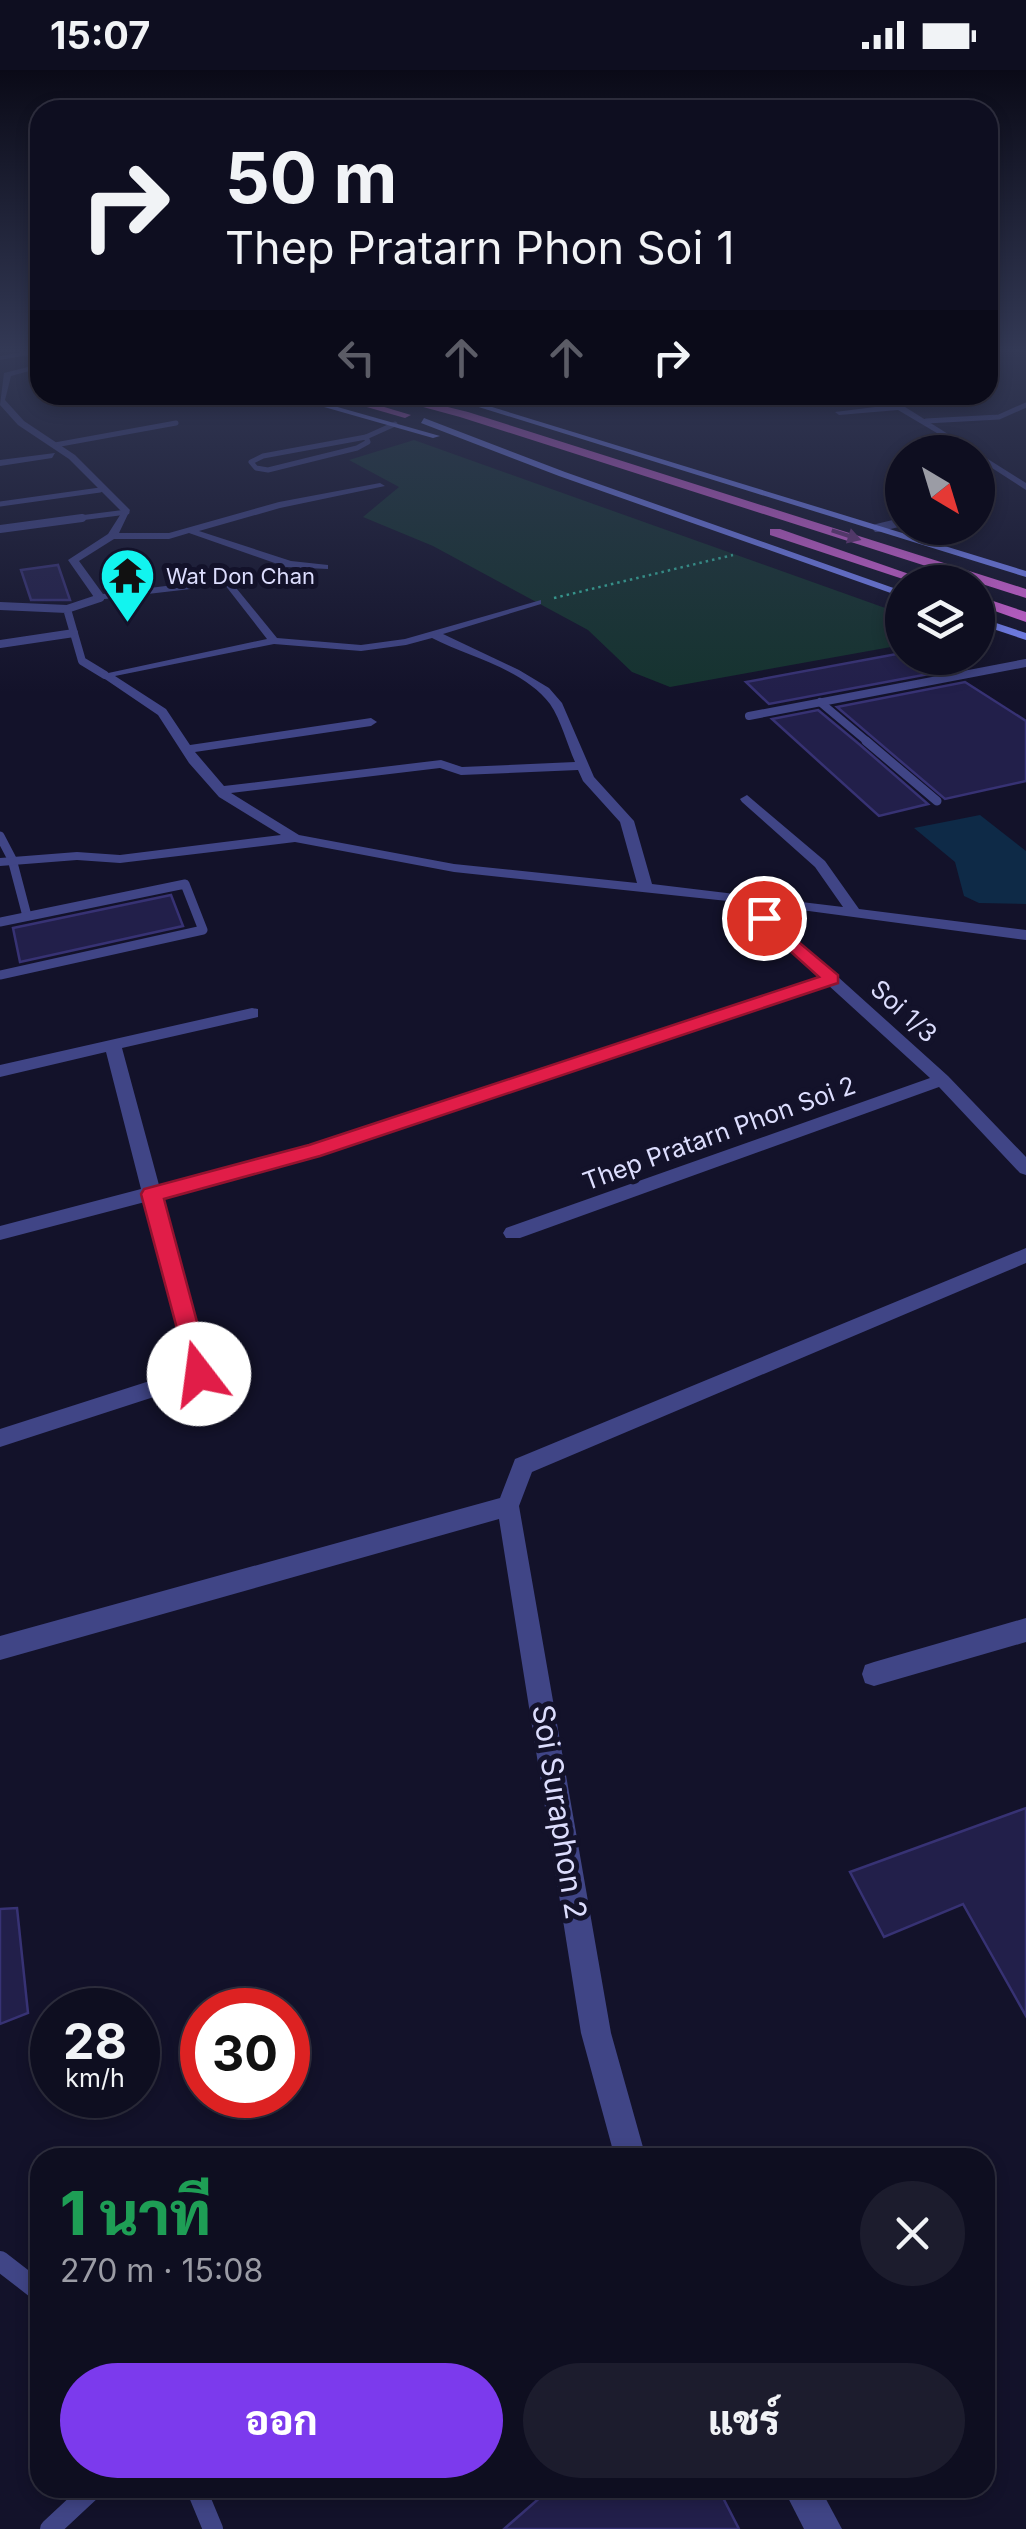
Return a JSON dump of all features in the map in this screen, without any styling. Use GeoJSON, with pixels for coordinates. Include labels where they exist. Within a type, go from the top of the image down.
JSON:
{"type":"FeatureCollection","features":[{"type":"Feature","properties":{"kind":"highway"},"geometry":{"type":"LineString","coordinates":[[557,463],[737,519]]}},
{"type":"Feature","properties":{"kind":"highway"},"geometry":{"type":"LineString","coordinates":[[616,463],[1026,594]]}},
{"type":"Feature","properties":{"kind":"highway"},"geometry":{"type":"LineString","coordinates":[[756,525],[885,569]]}},
{"type":"Feature","properties":{"kind":"highway"},"geometry":{"type":"LineString","coordinates":[[995,606],[1026,617]]}},
{"type":"Feature","properties":{"kind":"main road"},"geometry":{"type":"LineString","coordinates":[[524,463],[562,474]]}},
{"type":"Feature","properties":{"kind":"main road"},"geometry":{"type":"LineString","coordinates":[[533,463],[885,588]]}},
{"type":"Feature","properties":{"kind":"main road"},"geometry":{"type":"LineString","coordinates":[[666,463],[1026,574]]}},
{"type":"Feature","properties":{"kind":"main road"},"geometry":{"type":"LineString","coordinates":[[995,626],[1026,637]]}},
{"type":"Feature","properties":{"kind":"street"},"geometry":{"type":"LineString","coordinates":[[72,463],[94,478],[100,490],[127,512],[112,536],[73,560],[100,598],[228,581],[274,642]]}},
{"type":"Feature","properties":{"kind":"street"},"geometry":{"type":"LineString","coordinates":[[995,467],[1026,487]]}},
{"type":"Feature","properties":{"kind":"street"},"geometry":{"type":"LineString","coordinates":[[112,536],[168,536],[279,505],[380,486]]}},
{"type":"Feature","properties":{"kind":"street"},"geometry":{"type":"LineString","coordinates":[[187,530],[215,536],[292,568],[324,567]]}},
{"type":"Feature","properties":{"kind":"street"},"geometry":{"type":"LineString","coordinates":[[105,676],[274,642],[361,648],[437,636],[537,602]]}},
{"type":"Feature","properties":{"kind":"street"},"geometry":{"type":"LineString","coordinates":[[437,636],[516,672],[545,691],[558,706],[581,766],[627,822],[646,890]]}},
{"type":"Feature","properties":{"kind":"street"},"geometry":{"type":"LineString","coordinates":[[105,676],[162,712],[220,790],[295,838]]}},
{"type":"Feature","properties":{"kind":"street"},"geometry":{"type":"LineString","coordinates":[[186,749],[372,722]]}},
{"type":"Feature","properties":{"kind":"street"},"geometry":{"type":"LineString","coordinates":[[220,790],[441,764],[461,771],[581,766]]}},
{"type":"Feature","properties":{"kind":"street"},"geometry":{"type":"LineString","coordinates":[[747,799],[820,864],[853,912]]}},
{"type":"Feature","properties":{"kind":"street"},"geometry":{"type":"LineString","coordinates":[[6,860],[120,859],[295,838],[454,868],[742,898],[1026,934]]}},
{"type":"Feature","properties":{"kind":"street","name":"Soi 1/3"},"geometry":{"type":"LineString","coordinates":[[742,898],[942,1080],[1026,1168]]}},
{"type":"Feature","properties":{"kind":"street"},"geometry":{"type":"LineString","coordinates":[[0,1233],[313,1151],[832,979]]}},
{"type":"Feature","properties":{"kind":"street"},"geometry":{"type":"LineString","coordinates":[[0,1070],[252,1012]]}},
{"type":"Feature","properties":{"kind":"street"},"geometry":{"type":"LineString","coordinates":[[0,1438],[199,1374],[113,1045]]}},
{"type":"Feature","properties":{"kind":"street","name":"Thep Pratarn Phon Soi 2"},"geometry":{"type":"LineString","coordinates":[[513,1233],[942,1080]]}},
{"type":"Feature","properties":{"kind":"street"},"geometry":{"type":"LineString","coordinates":[[0,1648],[508,1506],[523,1466],[1026,1255]]}},
{"type":"Feature","properties":{"kind":"street","name":"Soi Suraphon 2"},"geometry":{"type":"LineString","coordinates":[[508,1506],[596,2033],[627,2148]]}},
{"type":"Feature","properties":{"kind":"street"},"geometry":{"type":"LineString","coordinates":[[874,1674],[1026,1630]]}},
{"type":"Feature","properties":{"kind":"street"},"geometry":{"type":"LineString","coordinates":[[807,2498],[824,2529]]}},
{"type":"Feature","properties":{"kind":"lane"},"geometry":{"type":"LineString","coordinates":[[252,463],[256,468],[268,470],[297,463]]}},
{"type":"Feature","properties":{"kind":"lane"},"geometry":{"type":"LineString","coordinates":[[0,504],[100,490]]}},
{"type":"Feature","properties":{"kind":"lane"},"geometry":{"type":"LineString","coordinates":[[0,529],[127,512]]}},
{"type":"Feature","properties":{"kind":"lane"},"geometry":{"type":"LineString","coordinates":[[877,528],[885,526]]}},
{"type":"Feature","properties":{"kind":"lane"},"geometry":{"type":"LineString","coordinates":[[0,606],[67,609],[100,598]]}},
{"type":"Feature","properties":{"kind":"lane"},"geometry":{"type":"LineString","coordinates":[[67,609],[82,661],[105,676]]}},
{"type":"Feature","properties":{"kind":"lane"},"geometry":{"type":"LineString","coordinates":[[0,644],[74,633]]}},
{"type":"Feature","properties":{"kind":"lane"},"geometry":{"type":"LineString","coordinates":[[749,716],[1026,662]]}},
{"type":"Feature","properties":{"kind":"lane"},"geometry":{"type":"LineString","coordinates":[[820,702],[936,801]]}},
{"type":"Feature","properties":{"kind":"lane"},"geometry":{"type":"LineString","coordinates":[[0,836],[27,916]]}},
{"type":"Feature","properties":{"kind":"lane"},"geometry":{"type":"LineString","coordinates":[[0,922],[186,884],[203,930],[0,975]]}},
{"type":"Feature","properties":{"kind":"lane"},"geometry":{"type":"LineString","coordinates":[[0,2261],[30,2284]]}},
{"type":"Feature","properties":{"kind":"lane"},"geometry":{"type":"LineString","coordinates":[[50,2529],[83,2498]]}},
{"type":"Feature","properties":{"kind":"lane"},"geometry":{"type":"LineString","coordinates":[[200,2498],[213,2529]]}},
{"type":"Feature","properties":{"kind":"path"},"geometry":{"type":"LineString","coordinates":[[537,602],[765,547]]}},
{"type":"Feature","properties":{"kind":"green space"},"geometry":{"type":"Polygon","coordinates":[[[354,463],[478,463],[885,608],[885,648],[670,687],[632,672],[588,630],[433,546],[363,517],[399,487],[354,463]]]}},
{"type":"Feature","properties":{"kind":"water"},"geometry":{"type":"Polygon","coordinates":[[[980,815],[1026,851],[1026,904],[979,903],[964,896],[955,862],[914,828],[980,815]]]}},
{"type":"Feature","properties":{"kind":"building"},"geometry":{"type":"Polygon","coordinates":[[[58,565],[70,600],[31,600],[21,570],[58,565]]]}},
{"type":"Feature","properties":{"kind":"building"},"geometry":{"type":"Polygon","coordinates":[[[885,656],[885,675],[923,675],[769,704],[746,682],[885,656]]]}},
{"type":"Feature","properties":{"kind":"building"},"geometry":{"type":"Polygon","coordinates":[[[965,682],[1026,721],[1026,781],[945,799],[837,707],[965,682]]]}},
{"type":"Feature","properties":{"kind":"building"},"geometry":{"type":"Polygon","coordinates":[[[818,710],[928,804],[879,816],[772,719],[818,710]]]}},
{"type":"Feature","properties":{"kind":"building"},"geometry":{"type":"Polygon","coordinates":[[[171,895],[183,926],[20,962],[13,928],[171,895]]]}},
{"type":"Feature","properties":{"kind":"building"},"geometry":{"type":"Polygon","coordinates":[[[1026,1808],[1026,2016],[963,1904],[884,1937],[850,1872],[1026,1808]]]}},
{"type":"Feature","properties":{"kind":"building"},"geometry":{"type":"Polygon","coordinates":[[[17,1908],[28,2013],[0,2024],[0,1909],[17,1908]]]}},
{"type":"Feature","properties":{"kind":"building"},"geometry":{"type":"Polygon","coordinates":[[[540,2498],[723,2498],[739,2529],[504,2529],[540,2498]]]}},
{"type":"Feature","properties":{"kind":"place","name":"Wat Don Chan"},"geometry":{"type":"Point","coordinates":[127,625]}},
{"type":"Feature","properties":{"kind":"route"},"geometry":{"type":"LineString","coordinates":[[199,1374],[152,1194],[313,1151],[832,979],[764,918]]}}]}
